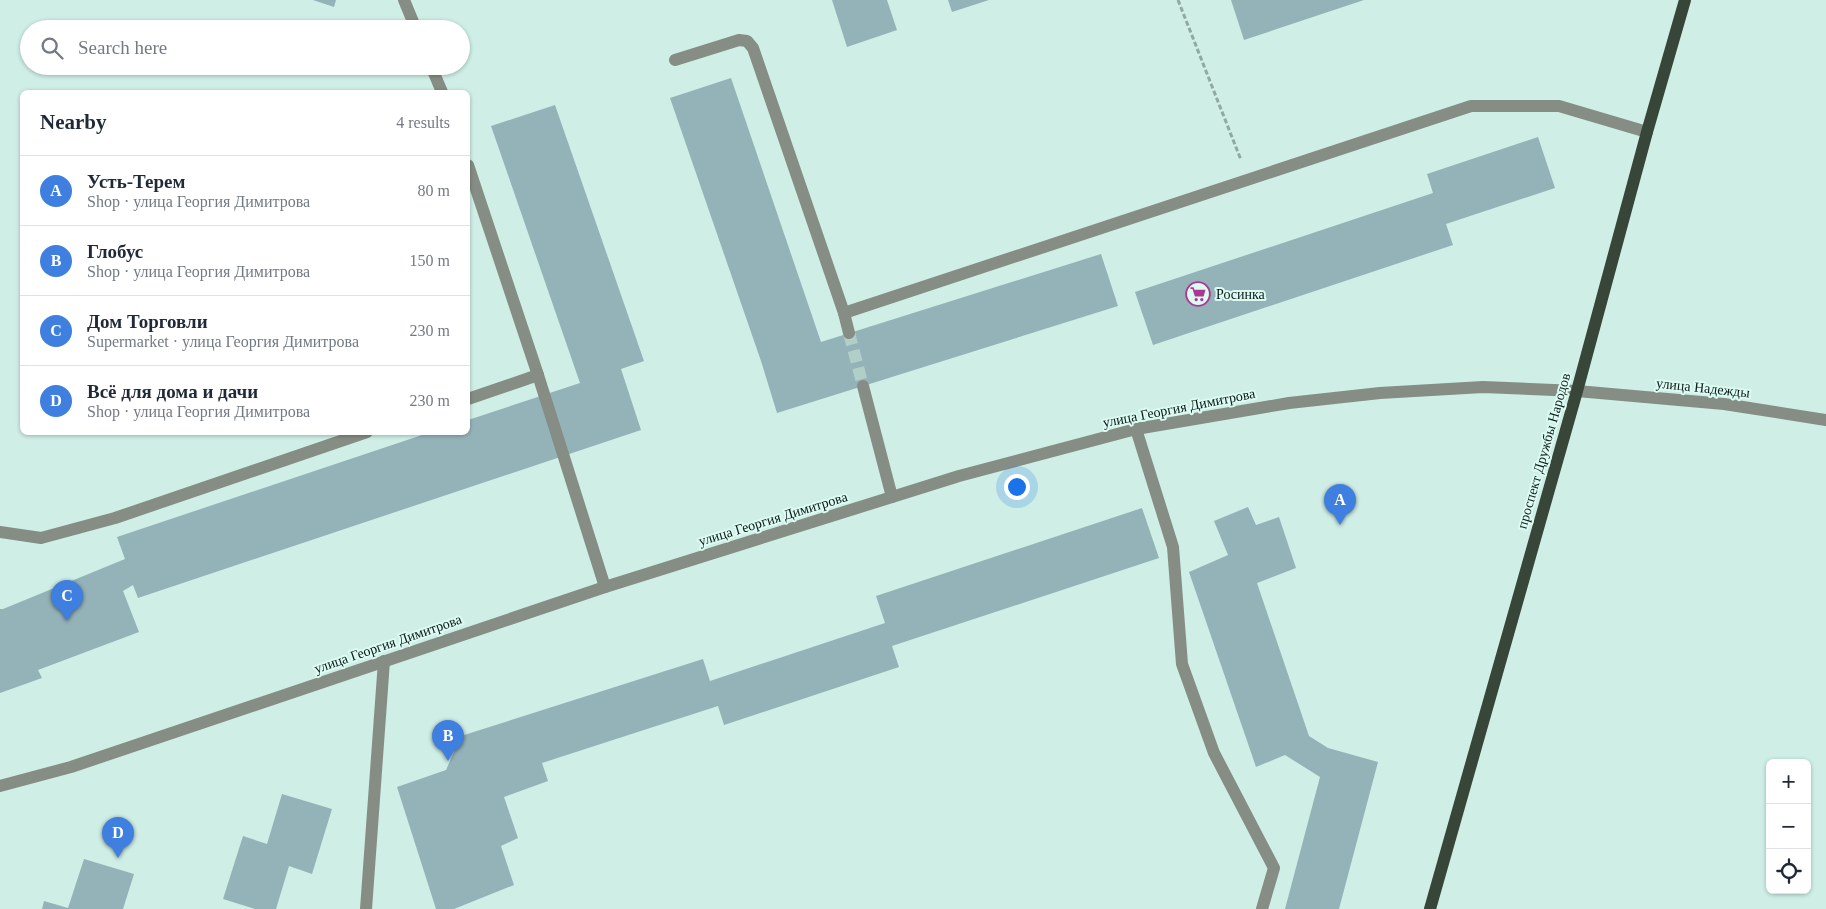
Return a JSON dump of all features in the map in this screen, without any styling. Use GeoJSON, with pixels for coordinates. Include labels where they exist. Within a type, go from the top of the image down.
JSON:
{"type":"FeatureCollection","features":[{"type":"Feature","properties":{"kind":"main road","name":"проспект Дружбы Народов"},"geometry":{"type":"LineString","coordinates":[[1430,909],[1577,391],[1685,0]]}},
{"type":"Feature","properties":{"kind":"street"},"geometry":{"type":"LineString","coordinates":[[404,0],[412,20]]}},
{"type":"Feature","properties":{"kind":"street"},"geometry":{"type":"LineString","coordinates":[[675,60],[739,40],[747,40],[753,48],[844,313],[849,333]]}},
{"type":"Feature","properties":{"kind":"street"},"geometry":{"type":"LineString","coordinates":[[435,75],[441,90]]}},
{"type":"Feature","properties":{"kind":"street"},"geometry":{"type":"LineString","coordinates":[[844,313],[1471,106],[1559,106],[1647,132]]}},
{"type":"Feature","properties":{"kind":"street"},"geometry":{"type":"LineString","coordinates":[[470,171],[538,375],[605,587]]}},
{"type":"Feature","properties":{"kind":"street"},"geometry":{"type":"LineString","coordinates":[[470,397],[538,375]]}},
{"type":"Feature","properties":{"kind":"street"},"geometry":{"type":"LineString","coordinates":[[863,386],[892,497]]}},
{"type":"Feature","properties":{"kind":"street","name":"улица Георгия Димитрова"},"geometry":{"type":"LineString","coordinates":[[0,786],[71,767],[605,587],[959,476],[1136,429],[1289,403],[1380,393],[1483,387],[1577,391]]}},
{"type":"Feature","properties":{"kind":"street","name":"улица Надежды"},"geometry":{"type":"LineString","coordinates":[[1577,391],[1724,404],[1826,420]]}},
{"type":"Feature","properties":{"kind":"street"},"geometry":{"type":"LineString","coordinates":[[1136,429],[1172,547],[1182,664],[1214,753],[1274,868],[1262,909]]}},
{"type":"Feature","properties":{"kind":"street"},"geometry":{"type":"LineString","coordinates":[[0,532],[41,538],[115,518],[358,435]]}},
{"type":"Feature","properties":{"kind":"street"},"geometry":{"type":"LineString","coordinates":[[366,909],[384,661]]}},
{"type":"Feature","properties":{"kind":"path"},"geometry":{"type":"LineString","coordinates":[[1178,0],[1249,179]]}},
{"type":"Feature","properties":{"kind":"building"},"geometry":{"type":"Polygon","coordinates":[[[313,0],[336,0],[334,7],[313,0]]]}},
{"type":"Feature","properties":{"kind":"building"},"geometry":{"type":"Polygon","coordinates":[[[832,0],[887,0],[897,30],[847,47],[832,0]]]}},
{"type":"Feature","properties":{"kind":"building"},"geometry":{"type":"Polygon","coordinates":[[[948,0],[989,0],[952,12],[948,0]]]}},
{"type":"Feature","properties":{"kind":"building"},"geometry":{"type":"Polygon","coordinates":[[[1231,0],[1364,0],[1244,40],[1231,0]]]}},
{"type":"Feature","properties":{"kind":"building"},"geometry":{"type":"Polygon","coordinates":[[[731,78],[821,342],[1101,254],[1118,306],[777,413],[761,361],[670,98],[731,78]]]}},
{"type":"Feature","properties":{"kind":"building"},"geometry":{"type":"Polygon","coordinates":[[[555,105],[644,361],[621,369],[641,430],[138,598],[133,585],[123,591],[139,632],[38,670],[42,678],[0,693],[0,609],[125,559],[117,537],[422,435],[470,435],[470,419],[580,383],[491,126],[555,105]]]}},
{"type":"Feature","properties":{"kind":"building"},"geometry":{"type":"Polygon","coordinates":[[[1538,137],[1555,188],[1446,224],[1453,245],[1153,345],[1135,292],[1433,193],[1427,174],[1538,137]]]}},
{"type":"Feature","properties":{"kind":"building"},"geometry":{"type":"Polygon","coordinates":[[[1248,507],[1256,525],[1279,517],[1296,568],[1257,583],[1309,736],[1328,748],[1378,762],[1339,909],[1285,909],[1320,777],[1285,755],[1256,767],[1189,572],[1228,555],[1214,521],[1248,507]]]}},
{"type":"Feature","properties":{"kind":"building"},"geometry":{"type":"Polygon","coordinates":[[[1142,508],[1159,558],[892,646],[899,667],[724,725],[718,706],[542,763],[548,781],[504,797],[518,838],[501,846],[514,885],[454,909],[436,909],[397,787],[446,770],[461,736],[703,659],[710,681],[885,623],[876,596],[1142,508]]]}},
{"type":"Feature","properties":{"kind":"building"},"geometry":{"type":"Polygon","coordinates":[[[282,794],[332,809],[312,874],[289,866],[276,909],[255,909],[223,899],[243,836],[267,844],[282,794]]]}},
{"type":"Feature","properties":{"kind":"building"},"geometry":{"type":"Polygon","coordinates":[[[84,859],[134,874],[123,909],[42,909],[44,901],[68,908],[84,859]]]}},
{"type":"Feature","properties":{"kind":"tunnel"},"geometry":{"type":"LineString","coordinates":[[849,333],[863,386]]}},
{"type":"Feature","properties":{"kind":"place","name":"Росинка"},"geometry":{"type":"Point","coordinates":[1198,294]}},
{"type":"Feature","properties":{"kind":"place","name":"Усть-Терем"},"geometry":{"type":"Point","coordinates":[1340,525]}},
{"type":"Feature","properties":{"kind":"place","name":"Дом Торговли"},"geometry":{"type":"Point","coordinates":[67,621]}},
{"type":"Feature","properties":{"kind":"place","name":"Глобус"},"geometry":{"type":"Point","coordinates":[448,761]}},
{"type":"Feature","properties":{"kind":"place","name":"Всё для дома и дачи"},"geometry":{"type":"Point","coordinates":[118,858]}}]}
